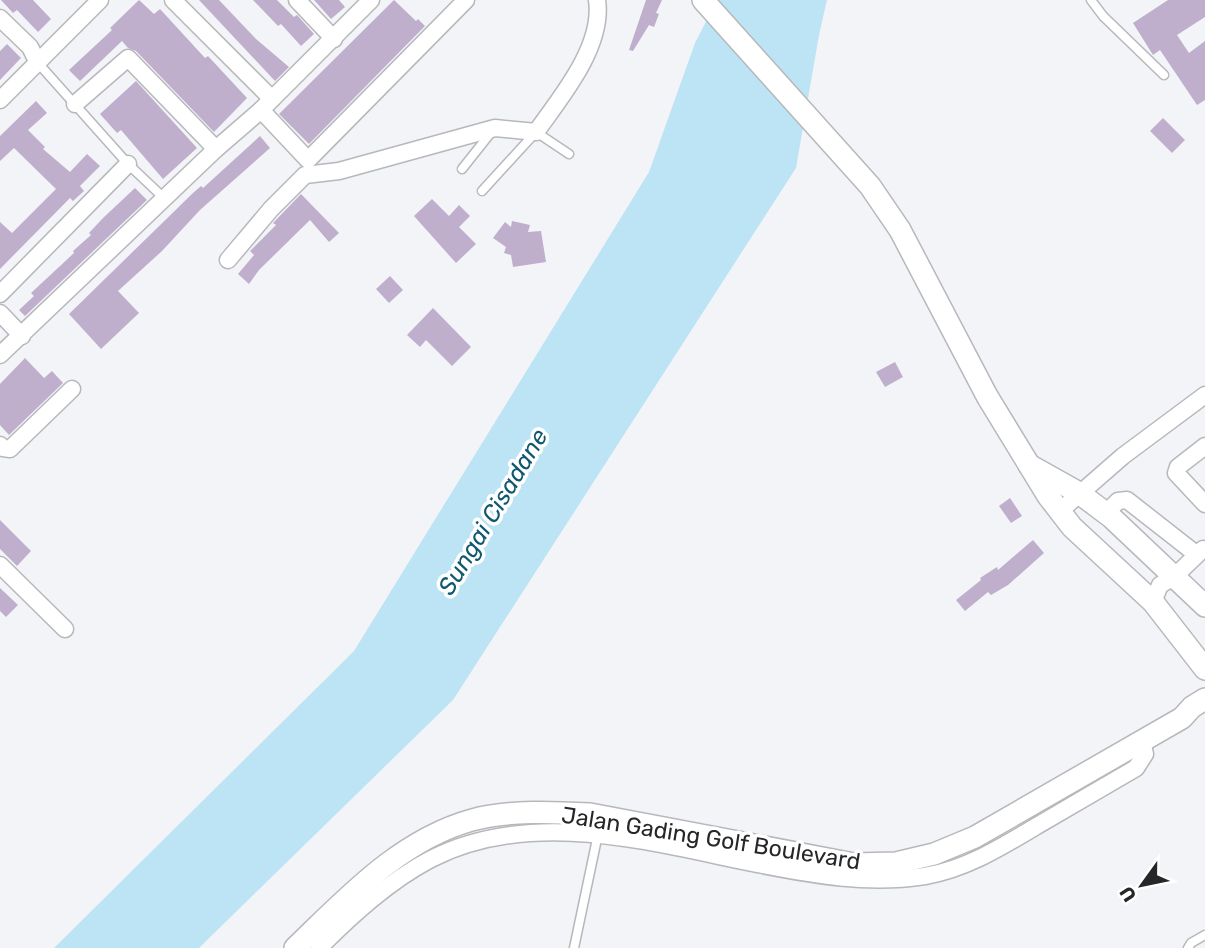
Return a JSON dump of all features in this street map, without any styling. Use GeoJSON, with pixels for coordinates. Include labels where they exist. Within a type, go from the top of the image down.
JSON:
{"type":"FeatureCollection","features":[{"type":"Feature","properties":{"kind":"main road"},"geometry":{"type":"LineString","coordinates":[[703,0],[870,186],[900,230],[987,396],[1060,511],[1072,527],[1153,602],[1205,669]]}},
{"type":"Feature","properties":{"kind":"main road"},"geometry":{"type":"LineString","coordinates":[[1029,465],[1079,493],[1106,513],[1205,606]]}},
{"type":"Feature","properties":{"kind":"main road","name":"Jalan Gading Golf Boulevard"},"geometry":{"type":"LineString","coordinates":[[295,948],[361,884],[384,866],[439,832],[473,819],[550,812],[590,814],[854,864],[896,863],[934,854],[975,837],[1182,718],[1192,707],[1205,699]]}},
{"type":"Feature","properties":{"kind":"main road","name":"Jalan Gading Golf Boulevard"},"geometry":{"type":"LineString","coordinates":[[1182,718],[1205,715]]}},
{"type":"Feature","properties":{"kind":"street"},"geometry":{"type":"LineString","coordinates":[[0,100],[100,0]]}},
{"type":"Feature","properties":{"kind":"street"},"geometry":{"type":"LineString","coordinates":[[173,0],[266,105],[308,160],[466,0]]}},
{"type":"Feature","properties":{"kind":"street"},"geometry":{"type":"LineString","coordinates":[[297,0],[334,39]]}},
{"type":"Feature","properties":{"kind":"street"},"geometry":{"type":"LineString","coordinates":[[0,355],[216,149],[266,105],[372,0]]}},
{"type":"Feature","properties":{"kind":"street"},"geometry":{"type":"LineString","coordinates":[[228,260],[271,209],[305,176],[339,172],[495,128],[536,132],[579,68],[596,23],[597,0]]}},
{"type":"Feature","properties":{"kind":"street"},"geometry":{"type":"LineString","coordinates":[[0,18],[30,47],[38,63]]}},
{"type":"Feature","properties":{"kind":"street"},"geometry":{"type":"LineString","coordinates":[[75,104],[128,58],[216,149]]}},
{"type":"Feature","properties":{"kind":"street"},"geometry":{"type":"LineString","coordinates":[[0,294],[128,164]]}},
{"type":"Feature","properties":{"kind":"street"},"geometry":{"type":"LineString","coordinates":[[0,313],[22,336]]}},
{"type":"Feature","properties":{"kind":"street"},"geometry":{"type":"LineString","coordinates":[[0,445],[9,449],[72,389]]}},
{"type":"Feature","properties":{"kind":"street"},"geometry":{"type":"LineString","coordinates":[[1060,511],[1123,456],[1205,395]]}},
{"type":"Feature","properties":{"kind":"street"},"geometry":{"type":"LineString","coordinates":[[1205,446],[1178,467],[1176,472],[1205,504]]}},
{"type":"Feature","properties":{"kind":"street"},"geometry":{"type":"LineString","coordinates":[[1106,513],[1118,501],[1127,500],[1201,551],[1174,577],[1160,585],[1153,602]]}},
{"type":"Feature","properties":{"kind":"street"},"geometry":{"type":"LineString","coordinates":[[0,565],[65,629]]}},
{"type":"Feature","properties":{"kind":"street","name":"Jalan Gading Golf Boulevard"},"geometry":{"type":"LineString","coordinates":[[319,948],[370,901],[431,859],[482,839],[544,833],[598,833],[824,877],[874,880],[926,876],[958,866],[1003,846],[1136,768],[1145,754],[1142,741]]}},
{"type":"Feature","properties":{"kind":"lane"},"geometry":{"type":"LineString","coordinates":[[1091,0],[1164,75]]}},
{"type":"Feature","properties":{"kind":"lane"},"geometry":{"type":"LineString","coordinates":[[38,63],[128,164],[165,199]]}},
{"type":"Feature","properties":{"kind":"lane"},"geometry":{"type":"LineString","coordinates":[[462,169],[495,128]]}},
{"type":"Feature","properties":{"kind":"lane"},"geometry":{"type":"LineString","coordinates":[[482,191],[536,132],[569,154]]}},
{"type":"Feature","properties":{"kind":"lane"},"geometry":{"type":"LineString","coordinates":[[574,948],[598,833]]}},
{"type":"Feature","properties":{"kind":"lane"},"geometry":{"type":"LineString","coordinates":[[1188,948],[1191,943],[1205,935]]}},
{"type":"Feature","properties":{"kind":"water","name":"Sungai Cisadane"},"geometry":{"type":"Polygon","coordinates":[[[717,0],[827,0],[796,168],[453,700],[199,948],[54,948],[354,651],[649,172],[695,43],[717,0]]]}},
{"type":"Feature","properties":{"kind":"building"},"geometry":{"type":"Polygon","coordinates":[[[1,0],[33,0],[51,19],[38,32],[17,10],[13,13],[1,0]]]}},
{"type":"Feature","properties":{"kind":"building"},"geometry":{"type":"Polygon","coordinates":[[[139,0],[154,14],[160,9],[247,98],[214,132],[136,51],[128,48],[122,41],[80,81],[69,70],[112,30],[110,28],[139,0]]]}},
{"type":"Feature","properties":{"kind":"building"},"geometry":{"type":"Polygon","coordinates":[[[199,0],[219,0],[256,39],[289,67],[275,81],[199,0]]]}},
{"type":"Feature","properties":{"kind":"building"},"geometry":{"type":"Polygon","coordinates":[[[253,0],[277,0],[294,17],[297,15],[314,34],[301,46],[253,0]]]}},
{"type":"Feature","properties":{"kind":"building"},"geometry":{"type":"Polygon","coordinates":[[[314,0],[339,0],[345,7],[331,19],[314,0]]]}},
{"type":"Feature","properties":{"kind":"building"},"geometry":{"type":"Polygon","coordinates":[[[394,0],[425,26],[309,144],[279,114],[394,0]]]}},
{"type":"Feature","properties":{"kind":"building"},"geometry":{"type":"Polygon","coordinates":[[[646,0],[662,0],[656,13],[659,14],[654,27],[649,25],[633,51],[629,50],[646,0]]]}},
{"type":"Feature","properties":{"kind":"building"},"geometry":{"type":"Polygon","coordinates":[[[1168,0],[1205,0],[1205,17],[1177,35],[1189,53],[1205,41],[1205,100],[1197,105],[1160,50],[1153,55],[1133,23],[1168,0]]]}},
{"type":"Feature","properties":{"kind":"building"},"geometry":{"type":"Polygon","coordinates":[[[7,44],[21,58],[0,80],[0,51],[7,44]]]}},
{"type":"Feature","properties":{"kind":"building"},"geometry":{"type":"Polygon","coordinates":[[[136,81],[197,148],[163,179],[121,130],[117,133],[100,114],[136,81]]]}},
{"type":"Feature","properties":{"kind":"building"},"geometry":{"type":"Polygon","coordinates":[[[36,101],[47,113],[28,130],[45,147],[43,149],[70,172],[87,154],[100,166],[80,186],[84,191],[73,201],[70,198],[0,269],[0,222],[12,233],[56,189],[14,148],[0,161],[0,136],[36,101]]]}},
{"type":"Feature","properties":{"kind":"building"},"geometry":{"type":"Polygon","coordinates":[[[1163,118],[1185,140],[1172,153],[1150,131],[1163,118]]]}},
{"type":"Feature","properties":{"kind":"building"},"geometry":{"type":"Polygon","coordinates":[[[260,136],[270,148],[200,210],[162,251],[118,291],[139,313],[101,349],[69,314],[193,193],[201,186],[203,188],[260,136]]]}},
{"type":"Feature","properties":{"kind":"building"},"geometry":{"type":"Polygon","coordinates":[[[135,188],[147,200],[25,316],[19,310],[34,296],[31,293],[74,253],[103,218],[135,188]]]}},
{"type":"Feature","properties":{"kind":"building"},"geometry":{"type":"Polygon","coordinates":[[[301,194],[339,233],[329,242],[310,220],[259,270],[249,284],[238,274],[254,255],[250,251],[301,194]]]}},
{"type":"Feature","properties":{"kind":"building"},"geometry":{"type":"Polygon","coordinates":[[[432,199],[449,216],[459,205],[470,216],[459,227],[476,244],[456,263],[414,216],[432,199]]]}},
{"type":"Feature","properties":{"kind":"building"},"geometry":{"type":"Polygon","coordinates":[[[512,221],[530,225],[528,232],[541,231],[546,262],[513,267],[511,255],[504,253],[506,247],[493,238],[505,222],[511,227],[512,221]]]}},
{"type":"Feature","properties":{"kind":"building"},"geometry":{"type":"Polygon","coordinates":[[[390,276],[403,290],[389,303],[376,289],[390,276]]]}},
{"type":"Feature","properties":{"kind":"building"},"geometry":{"type":"Polygon","coordinates":[[[433,308],[471,347],[452,366],[426,340],[420,347],[407,335],[433,308]]]}},
{"type":"Feature","properties":{"kind":"building"},"geometry":{"type":"Polygon","coordinates":[[[25,358],[44,378],[52,371],[63,383],[9,435],[0,425],[0,384],[25,358]]]}},
{"type":"Feature","properties":{"kind":"building"},"geometry":{"type":"Polygon","coordinates":[[[895,362],[903,377],[885,387],[876,372],[895,362]]]}},
{"type":"Feature","properties":{"kind":"building"},"geometry":{"type":"Polygon","coordinates":[[[1010,498],[1022,516],[1011,523],[999,506],[1010,498]]]}},
{"type":"Feature","properties":{"kind":"building"},"geometry":{"type":"Polygon","coordinates":[[[0,520],[31,551],[17,566],[0,549],[0,520]]]}},
{"type":"Feature","properties":{"kind":"building"},"geometry":{"type":"Polygon","coordinates":[[[1033,540],[1044,553],[1008,585],[991,595],[988,592],[965,611],[956,600],[981,580],[980,578],[997,567],[998,570],[1033,540]]]}},
{"type":"Feature","properties":{"kind":"building"},"geometry":{"type":"Polygon","coordinates":[[[0,588],[18,605],[6,617],[0,611],[0,588]]]}}]}
